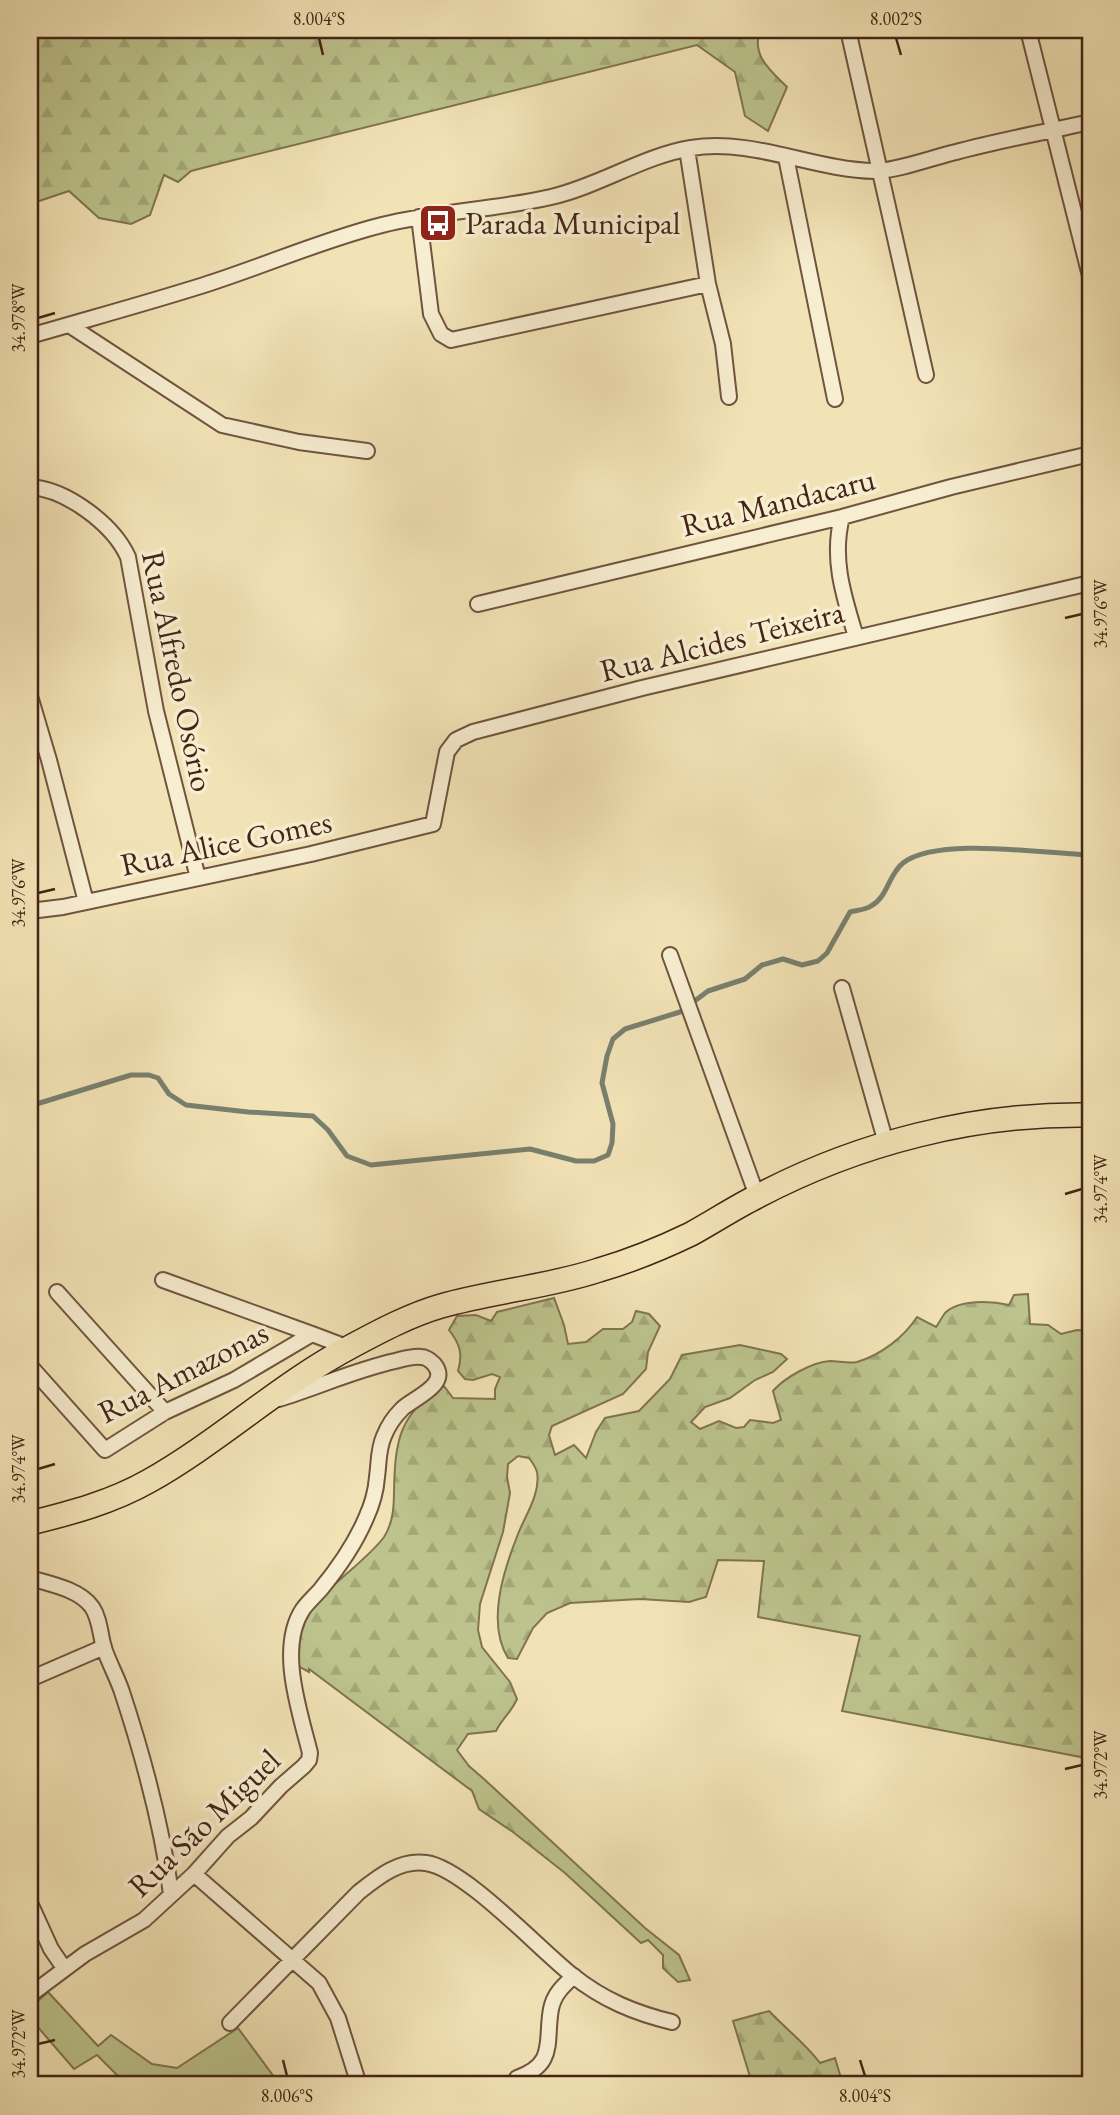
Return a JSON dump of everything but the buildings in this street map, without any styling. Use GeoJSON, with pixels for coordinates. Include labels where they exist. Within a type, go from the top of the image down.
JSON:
{"type":"FeatureCollection","features":[{"type":"Feature","properties":{"kind":"main road"},"geometry":{"type":"LineString","coordinates":[[30,1523],[107,1502],[149,1481],[349,1348],[412,1316],[442,1305],[598,1271],[646,1254],[690,1234],[757,1196],[809,1172],[886,1143],[933,1131],[1012,1119],[1090,1115]]}},
{"type":"Feature","properties":{"kind":"street"},"geometry":{"type":"LineString","coordinates":[[848,30],[926,375]]}},
{"type":"Feature","properties":{"kind":"street"},"geometry":{"type":"LineString","coordinates":[[1028,30],[1090,276]]}},
{"type":"Feature","properties":{"kind":"street"},"geometry":{"type":"LineString","coordinates":[[30,336],[204,285],[379,226],[419,216],[511,206],[554,197],[687,149],[716,145],[737,146],[824,166],[880,171],[1090,122]]}},
{"type":"Feature","properties":{"kind":"street"},"geometry":{"type":"LineString","coordinates":[[687,149],[708,284],[723,344],[729,397]]}},
{"type":"Feature","properties":{"kind":"street"},"geometry":{"type":"LineString","coordinates":[[786,156],[835,399]]}},
{"type":"Feature","properties":{"kind":"street"},"geometry":{"type":"LineString","coordinates":[[419,216],[431,314],[441,334],[451,340],[708,284]]}},
{"type":"Feature","properties":{"kind":"street"},"geometry":{"type":"LineString","coordinates":[[69,324],[222,425],[299,442],[367,451]]}},
{"type":"Feature","properties":{"kind":"street","name":"Rua Mandacaru"},"geometry":{"type":"LineString","coordinates":[[478,604],[842,517],[951,487],[1090,454]]}},
{"type":"Feature","properties":{"kind":"street","name":"Rua Alfredo Osório"},"geometry":{"type":"LineString","coordinates":[[30,487],[44,488],[79,505],[119,539],[128,556],[156,711],[198,878]]}},
{"type":"Feature","properties":{"kind":"street"},"geometry":{"type":"LineString","coordinates":[[842,517],[837,537],[837,558],[856,637]]}},
{"type":"Feature","properties":{"kind":"street","name":"Rua Alcides Teixeira"},"geometry":{"type":"LineString","coordinates":[[433,824],[446,751],[456,740],[473,732],[642,688],[1090,583]]}},
{"type":"Feature","properties":{"kind":"street"},"geometry":{"type":"LineString","coordinates":[[30,696],[86,902]]}},
{"type":"Feature","properties":{"kind":"street","name":"Rua Alice Gomes"},"geometry":{"type":"LineString","coordinates":[[30,911],[198,878],[433,824]]}},
{"type":"Feature","properties":{"kind":"street"},"geometry":{"type":"LineString","coordinates":[[670,955],[757,1196]]}},
{"type":"Feature","properties":{"kind":"street"},"geometry":{"type":"LineString","coordinates":[[842,988],[886,1143]]}},
{"type":"Feature","properties":{"kind":"street"},"geometry":{"type":"LineString","coordinates":[[163,1280],[312,1334]]}},
{"type":"Feature","properties":{"kind":"street"},"geometry":{"type":"LineString","coordinates":[[57,1293],[165,1412]]}},
{"type":"Feature","properties":{"kind":"street","name":"Rua Amazonas"},"geometry":{"type":"LineString","coordinates":[[30,1366],[105,1450],[165,1412],[234,1380],[312,1334],[349,1348]]}},
{"type":"Feature","properties":{"kind":"street","name":"Rua São Miguel"},"geometry":{"type":"LineString","coordinates":[[30,1995],[64,1968],[144,1920],[309,1760],[310,1753],[296,1701],[292,1671],[292,1640],[296,1624],[303,1609],[348,1552],[366,1519],[377,1479],[380,1447],[389,1426],[403,1408],[434,1385],[438,1374],[434,1363],[428,1359],[405,1359],[371,1367],[260,1405]]}},
{"type":"Feature","properties":{"kind":"street"},"geometry":{"type":"LineString","coordinates":[[30,1578],[73,1592],[92,1607],[97,1618],[104,1647],[121,1689],[147,1773],[161,1828],[171,1894]]}},
{"type":"Feature","properties":{"kind":"street"},"geometry":{"type":"LineString","coordinates":[[30,1679],[104,1647]]}},
{"type":"Feature","properties":{"kind":"street"},"geometry":{"type":"LineString","coordinates":[[230,2023],[359,1892],[380,1875],[399,1866],[423,1862],[444,1868],[465,1882],[573,1976],[613,2003],[672,2022]]}},
{"type":"Feature","properties":{"kind":"street"},"geometry":{"type":"LineString","coordinates":[[194,1874],[319,1983],[338,2018],[359,2085]]}},
{"type":"Feature","properties":{"kind":"street"},"geometry":{"type":"LineString","coordinates":[[30,1903],[51,1949],[64,1968]]}},
{"type":"Feature","properties":{"kind":"street"},"geometry":{"type":"LineString","coordinates":[[516,2078],[528,2074],[545,2057],[550,2039],[551,2008],[555,1997],[573,1976]]}},
{"type":"Feature","properties":{"kind":"green space"},"geometry":{"type":"Polygon","coordinates":[[[30,30],[760,30],[760,55],[769,69],[787,87],[768,131],[745,116],[735,72],[697,45],[191,171],[178,182],[164,175],[150,215],[131,224],[99,218],[69,191],[30,204],[30,30]]]}},
{"type":"Feature","properties":{"kind":"green space"},"geometry":{"type":"Polygon","coordinates":[[[1028,1294],[1030,1324],[1048,1325],[1061,1334],[1077,1330],[1090,1331],[1090,1740],[1086,1758],[842,1711],[860,1636],[758,1617],[764,1561],[718,1560],[706,1597],[689,1602],[640,1599],[570,1603],[547,1613],[533,1628],[517,1659],[508,1658],[498,1629],[500,1596],[507,1563],[535,1496],[538,1480],[529,1458],[518,1456],[508,1464],[510,1493],[503,1532],[480,1604],[478,1630],[482,1647],[510,1682],[517,1699],[496,1731],[468,1734],[457,1750],[469,1766],[645,1928],[679,1955],[690,1980],[678,1982],[663,1968],[663,1955],[648,1940],[641,1943],[565,1873],[479,1809],[472,1791],[309,1669],[309,1672],[296,1665],[297,1637],[303,1621],[323,1596],[375,1548],[387,1532],[393,1509],[398,1443],[402,1430],[417,1407],[444,1386],[453,1398],[495,1399],[495,1389],[500,1377],[492,1374],[473,1380],[465,1379],[458,1371],[460,1349],[449,1330],[457,1316],[476,1315],[491,1321],[497,1312],[554,1298],[568,1344],[586,1342],[603,1329],[623,1329],[632,1322],[636,1311],[649,1314],[660,1326],[648,1352],[646,1369],[623,1394],[552,1426],[549,1435],[555,1455],[574,1445],[586,1458],[596,1432],[605,1418],[639,1411],[670,1379],[682,1355],[740,1345],[781,1354],[787,1359],[773,1372],[755,1380],[730,1398],[705,1407],[691,1422],[700,1429],[719,1421],[736,1428],[744,1427],[750,1420],[773,1423],[781,1420],[773,1391],[799,1372],[823,1362],[854,1363],[875,1355],[906,1331],[917,1317],[936,1327],[945,1313],[959,1305],[985,1302],[1009,1305],[1014,1295],[1028,1294]]]}},
{"type":"Feature","properties":{"kind":"green space"},"geometry":{"type":"Polygon","coordinates":[[[48,1992],[98,2046],[111,2035],[152,2064],[177,2068],[238,2028],[280,2085],[120,2085],[118,2076],[97,2055],[74,2069],[30,2018],[30,2008],[48,1992]]]}},
{"type":"Feature","properties":{"kind":"green space"},"geometry":{"type":"Polygon","coordinates":[[[769,2011],[820,2063],[835,2058],[843,2085],[746,2085],[751,2080],[733,2021],[769,2011]]]}},
{"type":"Feature","properties":{"kind":"waterway"},"geometry":{"type":"LineString","coordinates":[[30,1106],[131,1075],[149,1075],[158,1078],[169,1094],[186,1105],[313,1116],[328,1130],[347,1156],[371,1165],[530,1149],[576,1161],[594,1161],[608,1155],[612,1143],[613,1124],[602,1083],[613,1039],[625,1029],[680,1012],[708,991],[745,979],[762,965],[783,959],[802,965],[818,961],[827,953],[850,912],[877,902],[898,868],[919,855],[966,848],[1090,855]]}},
{"type":"Feature","properties":{"kind":"place","name":"Parada Municipal"},"geometry":{"type":"Point","coordinates":[438,223]}}]}
